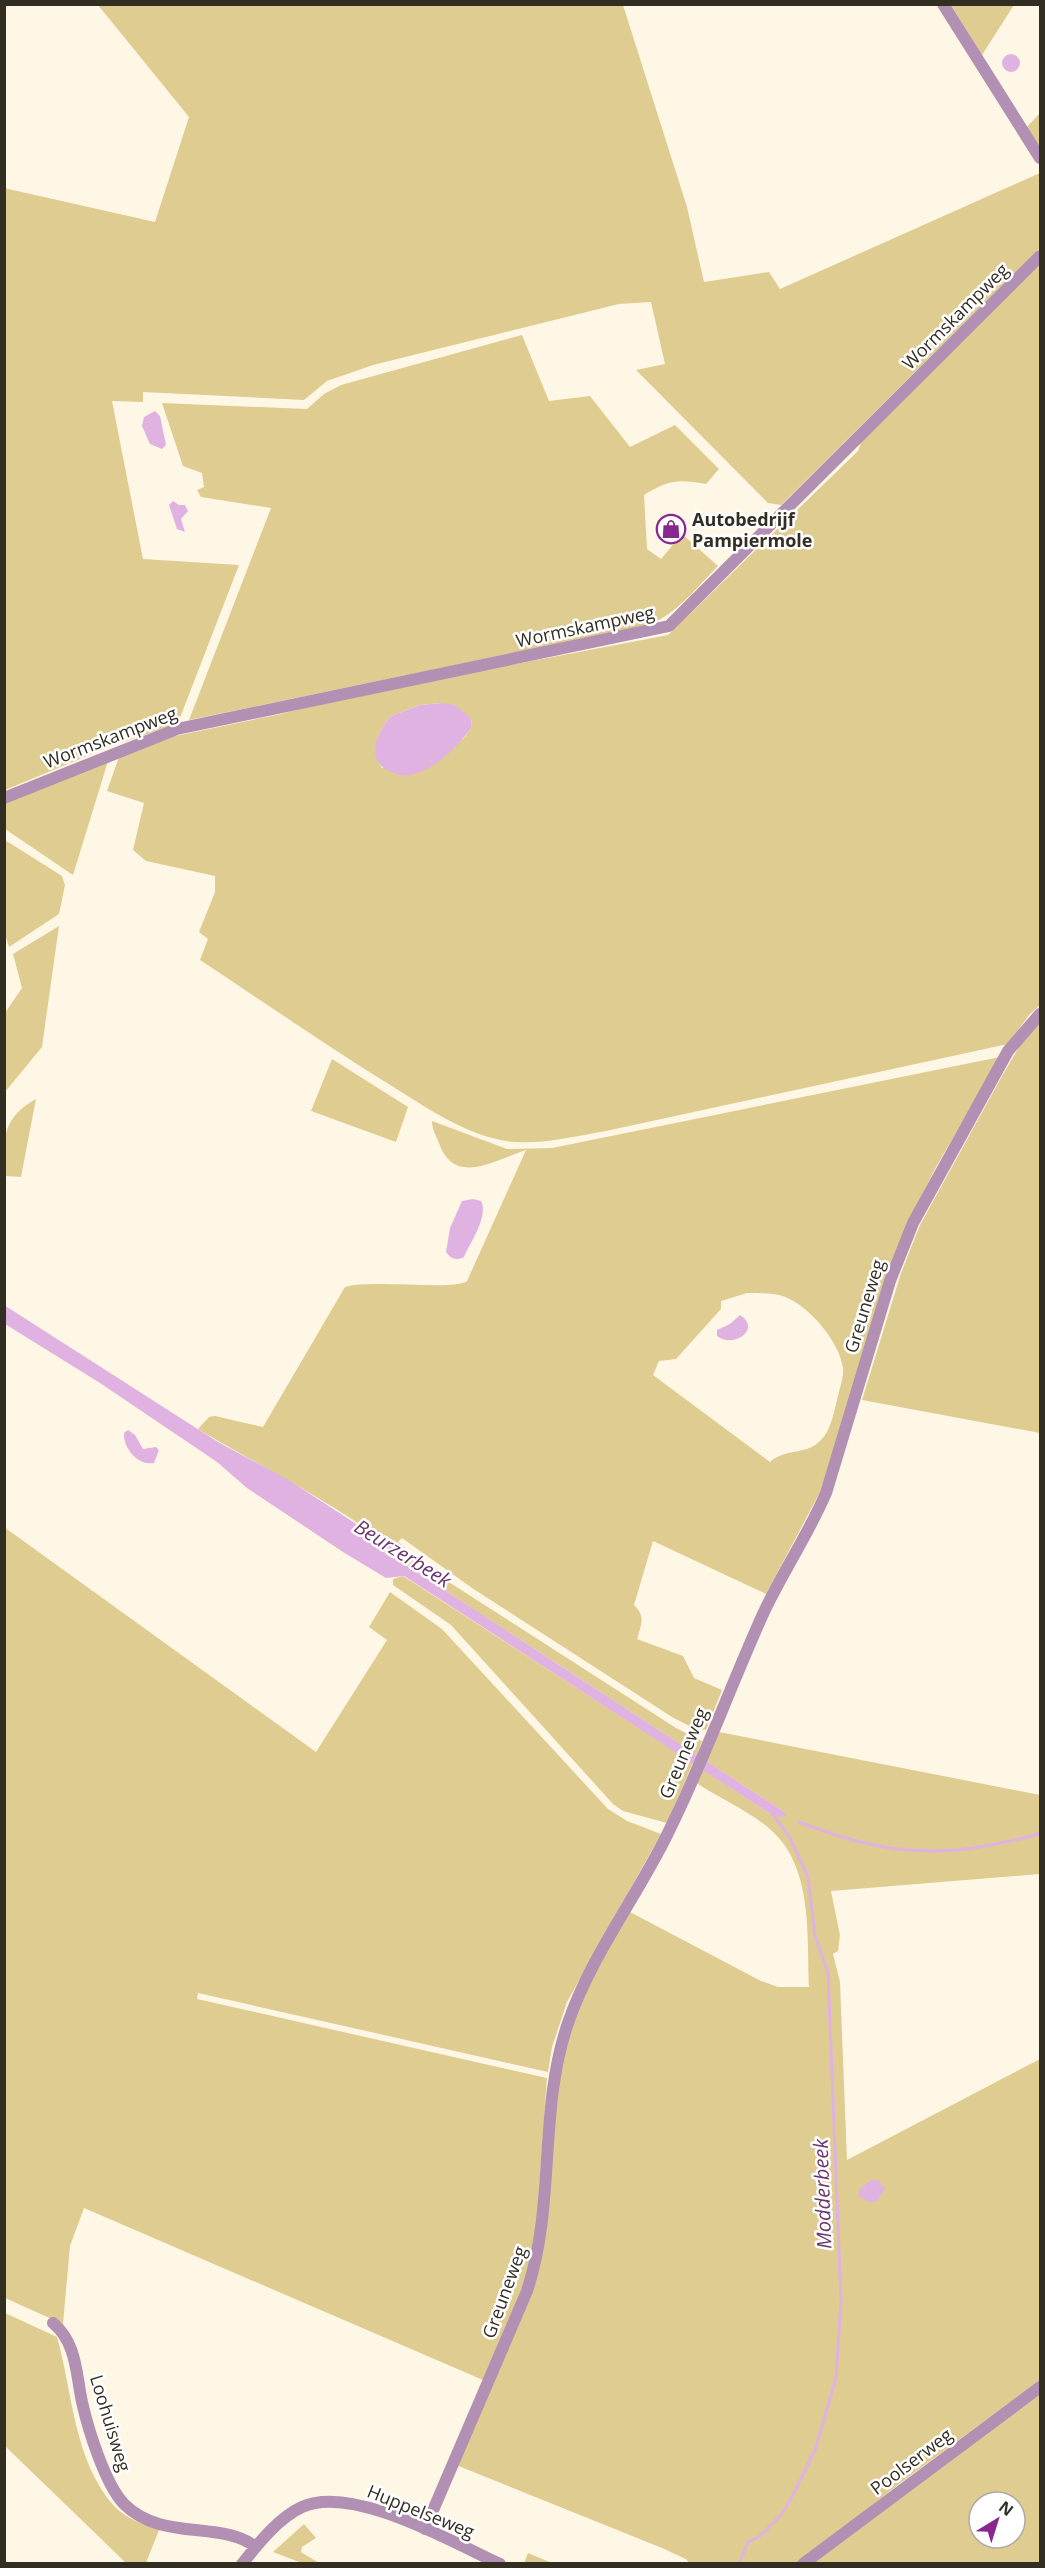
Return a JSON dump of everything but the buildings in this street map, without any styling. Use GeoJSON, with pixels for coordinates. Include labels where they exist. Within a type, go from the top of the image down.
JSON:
{"type":"FeatureCollection","features":[{"type":"Feature","properties":{"kind":"street"},"geometry":{"type":"LineString","coordinates":[[943,4],[1041,158]]}},
{"type":"Feature","properties":{"kind":"street","name":"Wormskampweg"},"geometry":{"type":"LineString","coordinates":[[4,798],[177,729],[669,626],[1041,255]]}},
{"type":"Feature","properties":{"kind":"street","name":"Greuneweg"},"geometry":{"type":"LineString","coordinates":[[425,2529],[527,2291],[536,2264],[546,2190],[550,2102],[568,2025],[579,1994],[667,1835],[776,1586],[816,1517],[826,1493],[890,1281],[913,1223],[1008,1051],[1041,1014]]}},
{"type":"Feature","properties":{"kind":"street","name":"Loohuisweg"},"geometry":{"type":"LineString","coordinates":[[53,2323],[65,2333],[71,2347],[83,2405],[96,2445],[112,2487],[123,2503],[139,2515],[164,2527],[245,2538],[256,2547]]}},
{"type":"Feature","properties":{"kind":"street","name":"Poolserweg"},"geometry":{"type":"LineString","coordinates":[[803,2564],[1041,2387]]}},
{"type":"Feature","properties":{"kind":"street","name":"Huppelseweg"},"geometry":{"type":"LineString","coordinates":[[242,2564],[256,2547],[293,2512],[302,2507],[325,2501],[360,2504],[425,2529],[500,2564]]}},
{"type":"Feature","properties":{"kind":"shaded area"},"geometry":{"type":"Polygon","coordinates":[[[98,5],[623,5],[687,207],[704,282],[769,272],[780,289],[1040,173],[1040,248],[781,505],[768,503],[636,370],[665,364],[651,302],[619,304],[373,365],[327,381],[304,400],[143,392],[143,402],[112,401],[143,559],[239,565],[178,723],[104,749],[5,790],[4,188],[155,222],[189,117],[98,5]]]}},
{"type":"Feature","properties":{"kind":"shaded area"},"geometry":{"type":"Polygon","coordinates":[[[951,5],[1014,5],[982,55],[951,5]]]}},
{"type":"Feature","properties":{"kind":"shaded area"},"geometry":{"type":"Polygon","coordinates":[[[1011,54],[1017,57],[1020,63],[1017,69],[1011,72],[1005,69],[1002,63],[1005,57],[1011,54]]]}},
{"type":"Feature","properties":{"kind":"shaded area"},"geometry":{"type":"Polygon","coordinates":[[[1040,113],[1040,149],[1027,127],[1040,113]]]}},
{"type":"Feature","properties":{"kind":"shaded area"},"geometry":{"type":"Polygon","coordinates":[[[1040,263],[1040,1005],[1029,1015],[1008,1044],[606,1131],[549,1141],[515,1142],[464,1128],[432,1111],[200,960],[208,939],[199,932],[215,892],[215,876],[146,861],[133,850],[144,803],[107,791],[119,757],[175,736],[281,714],[352,695],[668,635],[858,451],[862,440],[1040,263]],[[441,703],[420,705],[391,716],[382,728],[377,741],[377,754],[382,768],[463,739],[472,727],[471,719],[441,703]]]}},
{"type":"Feature","properties":{"kind":"shaded area"},"geometry":{"type":"Polygon","coordinates":[[[522,335],[549,401],[590,396],[630,447],[675,425],[719,469],[706,484],[674,482],[660,486],[644,495],[647,549],[661,559],[682,534],[718,566],[675,609],[644,626],[189,720],[271,508],[201,497],[197,490],[204,487],[202,473],[183,466],[162,403],[307,409],[324,394],[341,385],[522,335]]]}},
{"type":"Feature","properties":{"kind":"shaded area"},"geometry":{"type":"Polygon","coordinates":[[[155,411],[160,416],[166,445],[162,449],[150,444],[142,426],[144,417],[155,411]]]}},
{"type":"Feature","properties":{"kind":"shaded area"},"geometry":{"type":"Polygon","coordinates":[[[173,501],[179,505],[185,505],[188,511],[181,519],[185,532],[177,529],[169,505],[173,501]]]}},
{"type":"Feature","properties":{"kind":"shaded area"},"geometry":{"type":"Polygon","coordinates":[[[441,703],[455,705],[471,719],[472,727],[460,742],[429,768],[411,775],[397,774],[381,766],[375,752],[376,745],[382,729],[391,716],[420,705],[441,703]]]}},
{"type":"Feature","properties":{"kind":"shaded area"},"geometry":{"type":"Polygon","coordinates":[[[109,758],[73,875],[5,829],[4,803],[109,758]]]}},
{"type":"Feature","properties":{"kind":"shaded area"},"geometry":{"type":"Polygon","coordinates":[[[5,840],[62,876],[65,885],[59,914],[9,947],[4,931],[5,840]]]}},
{"type":"Feature","properties":{"kind":"shaded area"},"geometry":{"type":"Polygon","coordinates":[[[59,926],[42,1047],[5,1092],[5,1013],[22,988],[13,954],[59,926]]]}},
{"type":"Feature","properties":{"kind":"shaded area"},"geometry":{"type":"Polygon","coordinates":[[[1040,1018],[1040,1433],[862,1400],[901,1273],[920,1225],[1002,1076],[1026,1035],[1040,1018]]]}},
{"type":"Feature","properties":{"kind":"shaded area"},"geometry":{"type":"Polygon","coordinates":[[[1000,1057],[936,1167],[905,1229],[820,1492],[766,1594],[653,1541],[634,1605],[641,1617],[637,1639],[683,1656],[694,1678],[722,1690],[706,1730],[693,1728],[672,1717],[472,1588],[402,1538],[398,1542],[441,1577],[676,1728],[702,1741],[697,1755],[406,1565],[395,1551],[345,1515],[198,1429],[209,1417],[215,1416],[263,1427],[345,1287],[373,1284],[446,1285],[467,1281],[526,1150],[476,1167],[455,1164],[446,1156],[434,1132],[432,1121],[507,1149],[552,1148],[1000,1057]],[[747,1293],[721,1301],[721,1309],[676,1359],[659,1361],[653,1375],[770,1462],[784,1454],[812,1447],[825,1435],[832,1418],[843,1368],[836,1346],[829,1335],[800,1305],[779,1295],[747,1293]]]}},
{"type":"Feature","properties":{"kind":"shaded area"},"geometry":{"type":"Polygon","coordinates":[[[332,1059],[408,1107],[396,1142],[311,1111],[332,1059]]]}},
{"type":"Feature","properties":{"kind":"shaded area"},"geometry":{"type":"Polygon","coordinates":[[[36,1099],[21,1177],[5,1176],[4,1152],[10,1123],[24,1107],[36,1099]]]}},
{"type":"Feature","properties":{"kind":"shaded area"},"geometry":{"type":"Polygon","coordinates":[[[473,1199],[481,1201],[483,1214],[481,1222],[464,1257],[454,1259],[446,1252],[450,1228],[462,1201],[473,1199]]]}},
{"type":"Feature","properties":{"kind":"shaded area","name":"Beurzerbeek"},"geometry":{"type":"Polygon","coordinates":[[[4,1305],[218,1442],[287,1479],[392,1547],[406,1565],[786,1813],[784,1817],[772,1815],[404,1576],[386,1578],[343,1552],[247,1488],[217,1462],[100,1383],[5,1324],[4,1305]]]}},
{"type":"Feature","properties":{"kind":"shaded area"},"geometry":{"type":"Polygon","coordinates":[[[740,1315],[746,1320],[748,1326],[743,1336],[731,1340],[717,1336],[717,1330],[730,1324],[740,1315]]]}},
{"type":"Feature","properties":{"kind":"shaded area"},"geometry":{"type":"Polygon","coordinates":[[[128,1430],[135,1435],[143,1449],[156,1447],[159,1450],[154,1463],[142,1462],[129,1450],[124,1439],[124,1433],[128,1430]]]}},
{"type":"Feature","properties":{"kind":"shaded area"},"geometry":{"type":"Polygon","coordinates":[[[4,1527],[316,1752],[387,1640],[369,1627],[390,1592],[442,1629],[608,1809],[627,1821],[661,1834],[567,2002],[552,2047],[548,2072],[198,1993],[197,1999],[547,2078],[536,2232],[525,2281],[483,2380],[84,2208],[70,2246],[63,2324],[5,2298],[4,1527]]]}},
{"type":"Feature","properties":{"kind":"shaded area"},"geometry":{"type":"Polygon","coordinates":[[[403,1576],[693,1763],[667,1823],[623,1811],[613,1804],[451,1625],[393,1585],[393,1579],[403,1576]]]}},
{"type":"Feature","properties":{"kind":"shaded area"},"geometry":{"type":"Polygon","coordinates":[[[719,1732],[1040,1795],[1040,1874],[831,1891],[840,1935],[838,1951],[833,1954],[840,1982],[847,2160],[1040,2059],[1040,2380],[899,2484],[799,2563],[689,2563],[686,2559],[662,2548],[456,2465],[531,2287],[559,2044],[628,1911],[761,1981],[778,1987],[809,1987],[805,1904],[795,1864],[785,1846],[772,1831],[755,1818],[695,1782],[702,1769],[772,1815],[786,1813],[706,1761],[719,1732]]]}},
{"type":"Feature","properties":{"kind":"shaded area"},"geometry":{"type":"Polygon","coordinates":[[[871,2180],[878,2180],[885,2189],[877,2201],[871,2203],[859,2197],[859,2190],[871,2180]]]}},
{"type":"Feature","properties":{"kind":"shaded area"},"geometry":{"type":"Polygon","coordinates":[[[5,2313],[57,2337],[82,2447],[100,2488],[114,2506],[124,2514],[159,2530],[146,2563],[126,2563],[5,2446],[5,2313]]]}},
{"type":"Feature","properties":{"kind":"shaded area"},"geometry":{"type":"Polygon","coordinates":[[[1040,2391],[1040,2563],[808,2564],[1040,2391]]]}},
{"type":"Feature","properties":{"kind":"shaded area"},"geometry":{"type":"Polygon","coordinates":[[[304,2524],[316,2538],[302,2547],[301,2552],[319,2563],[302,2563],[273,2552],[304,2524]]]}},
{"type":"Feature","properties":{"kind":"shaded area"},"geometry":{"type":"Polygon","coordinates":[[[528,2553],[552,2563],[524,2563],[528,2553]]]}},
{"type":"Feature","properties":{"kind":"waterway","name":"Modderbeek"},"geometry":{"type":"LineString","coordinates":[[739,2564],[748,2542],[760,2536],[781,2515],[815,2450],[836,2378],[841,2301],[828,1973],[815,1936],[808,1877],[790,1838],[772,1813]]}},
{"type":"Feature","properties":{"kind":"waterway","name":"Beurzerbeek"},"geometry":{"type":"LineString","coordinates":[[799,1822],[874,1845],[923,1851],[973,1848],[1040,1833]]}},
{"type":"Feature","properties":{"kind":"place","name":"Autobedrijf Pampiermole"},"geometry":{"type":"Point","coordinates":[671,529]}}]}
